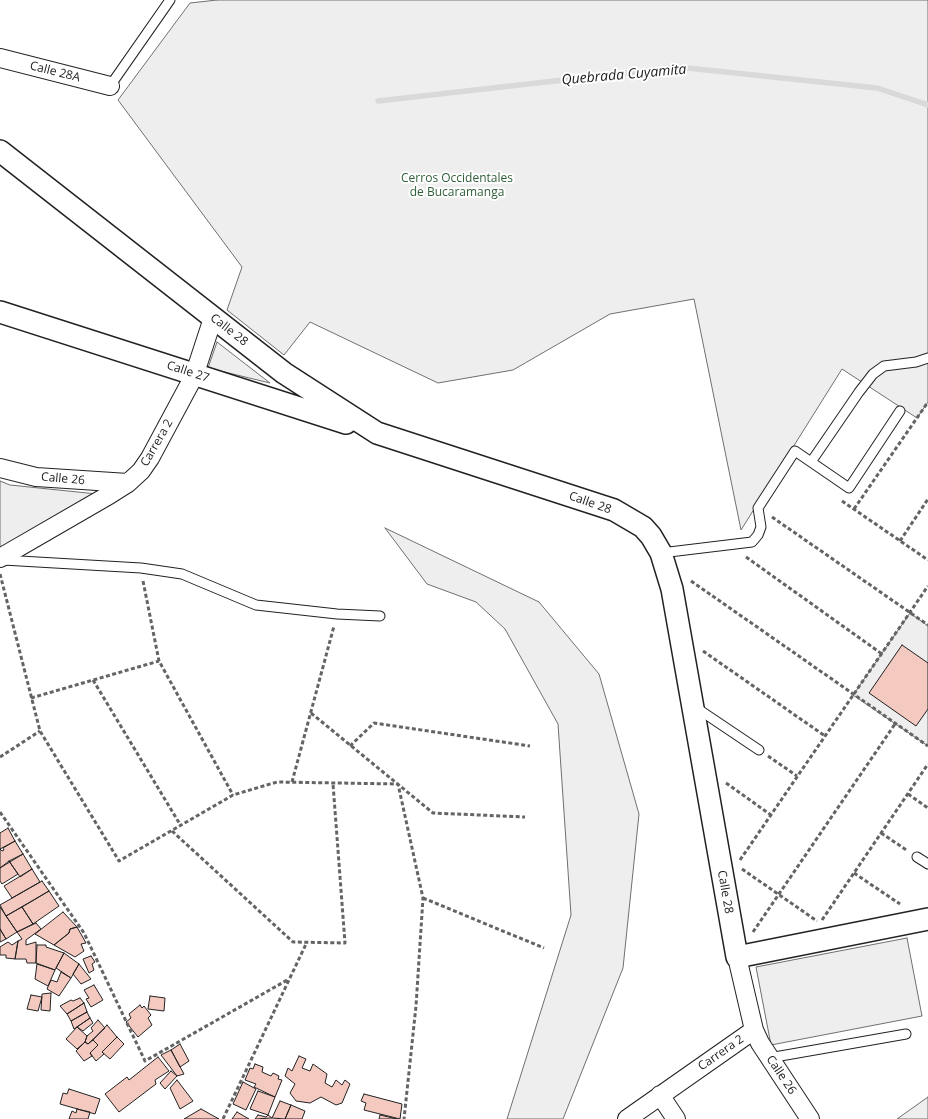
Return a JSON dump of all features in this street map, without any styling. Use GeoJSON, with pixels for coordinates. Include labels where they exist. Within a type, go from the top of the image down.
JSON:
{"type":"FeatureCollection","features":[{"type":"Feature","properties":{"kind":"street","name":"Calle 28A"},"geometry":{"type":"LineString","coordinates":[[0,58],[110,86]]}},
{"type":"Feature","properties":{"kind":"street","name":"Calle 28"},"geometry":{"type":"LineString","coordinates":[[0,151],[284,373],[377,433],[614,510],[643,528],[651,536],[662,558],[672,589],[737,956]]}},
{"type":"Feature","properties":{"kind":"street","name":"Calle 27"},"geometry":{"type":"LineString","coordinates":[[0,312],[377,433]]}},
{"type":"Feature","properties":{"kind":"street","name":"Carrera 2"},"geometry":{"type":"LineString","coordinates":[[0,559],[128,483],[141,471],[150,458],[195,374],[213,318]]}},
{"type":"Feature","properties":{"kind":"street","name":"Calle 26"},"geometry":{"type":"LineString","coordinates":[[0,468],[36,477],[128,483]]}},
{"type":"Feature","properties":{"kind":"street"},"geometry":{"type":"LineString","coordinates":[[737,956],[926,920]]}},
{"type":"Feature","properties":{"kind":"street","name":"Carrera 2"},"geometry":{"type":"LineString","coordinates":[[627,1119],[754,1030],[737,956]]}},
{"type":"Feature","properties":{"kind":"street","name":"Calle 26"},"geometry":{"type":"LineString","coordinates":[[754,1030],[769,1058],[810,1119]]}},
{"type":"Feature","properties":{"kind":"street"},"geometry":{"type":"LineString","coordinates":[[660,1095],[676,1119]]}},
{"type":"Feature","properties":{"kind":"lane"},"geometry":{"type":"LineString","coordinates":[[110,86],[170,0]]}},
{"type":"Feature","properties":{"kind":"lane"},"geometry":{"type":"LineString","coordinates":[[811,462],[873,374],[884,366],[916,362],[928,358]]}},
{"type":"Feature","properties":{"kind":"lane"},"geometry":{"type":"LineString","coordinates":[[662,558],[752,542],[758,535],[761,527],[758,508],[795,451],[850,488],[900,411]]}},
{"type":"Feature","properties":{"kind":"lane"},"geometry":{"type":"LineString","coordinates":[[0,559],[141,568],[182,574],[256,605],[337,614],[380,616]]}},
{"type":"Feature","properties":{"kind":"lane"},"geometry":{"type":"LineString","coordinates":[[692,705],[760,750]]}},
{"type":"Feature","properties":{"kind":"lane"},"geometry":{"type":"LineString","coordinates":[[917,857],[928,864]]}},
{"type":"Feature","properties":{"kind":"lane"},"geometry":{"type":"LineString","coordinates":[[769,1058],[906,1034]]}},
{"type":"Feature","properties":{"kind":"path"},"geometry":{"type":"LineString","coordinates":[[854,509],[928,402]]}},
{"type":"Feature","properties":{"kind":"path"},"geometry":{"type":"LineString","coordinates":[[840,499],[928,560]]}},
{"type":"Feature","properties":{"kind":"path"},"geometry":{"type":"LineString","coordinates":[[900,541],[928,499]]}},
{"type":"Feature","properties":{"kind":"path"},"geometry":{"type":"LineString","coordinates":[[758,508],[928,625]]}},
{"type":"Feature","properties":{"kind":"path"},"geometry":{"type":"LineString","coordinates":[[729,545],[882,654]]}},
{"type":"Feature","properties":{"kind":"path"},"geometry":{"type":"LineString","coordinates":[[662,558],[928,746]]}},
{"type":"Feature","properties":{"kind":"path"},"geometry":{"type":"LineString","coordinates":[[141,568],[159,661],[233,795]]}},
{"type":"Feature","properties":{"kind":"path"},"geometry":{"type":"LineString","coordinates":[[0,574],[40,731],[119,861],[233,795],[277,782],[398,784]]}},
{"type":"Feature","properties":{"kind":"path"},"geometry":{"type":"LineString","coordinates":[[820,922],[736,864],[928,586]]}},
{"type":"Feature","properties":{"kind":"path"},"geometry":{"type":"LineString","coordinates":[[292,782],[337,614]]}},
{"type":"Feature","properties":{"kind":"path"},"geometry":{"type":"LineString","coordinates":[[680,634],[825,736]]}},
{"type":"Feature","properties":{"kind":"path"},"geometry":{"type":"LineString","coordinates":[[31,698],[159,661]]}},
{"type":"Feature","properties":{"kind":"path"},"geometry":{"type":"LineString","coordinates":[[92,680],[181,826]]}},
{"type":"Feature","properties":{"kind":"path"},"geometry":{"type":"LineString","coordinates":[[311,713],[433,813],[525,817]]}},
{"type":"Feature","properties":{"kind":"path"},"geometry":{"type":"LineString","coordinates":[[350,746],[374,723],[530,746]]}},
{"type":"Feature","properties":{"kind":"path"},"geometry":{"type":"LineString","coordinates":[[737,956],[895,724]]}},
{"type":"Feature","properties":{"kind":"path"},"geometry":{"type":"LineString","coordinates":[[0,757],[40,731]]}},
{"type":"Feature","properties":{"kind":"path"},"geometry":{"type":"LineString","coordinates":[[760,750],[797,776]]}},
{"type":"Feature","properties":{"kind":"path"},"geometry":{"type":"LineString","coordinates":[[806,943],[928,764]]}},
{"type":"Feature","properties":{"kind":"path"},"geometry":{"type":"LineString","coordinates":[[703,767],[771,815]]}},
{"type":"Feature","properties":{"kind":"path"},"geometry":{"type":"LineString","coordinates":[[172,831],[293,942],[346,943],[333,784]]}},
{"type":"Feature","properties":{"kind":"path"},"geometry":{"type":"LineString","coordinates":[[398,784],[423,898],[416,1006],[404,1119]]}},
{"type":"Feature","properties":{"kind":"path"},"geometry":{"type":"LineString","coordinates":[[908,794],[928,808]]}},
{"type":"Feature","properties":{"kind":"path"},"geometry":{"type":"LineString","coordinates":[[0,812],[84,933],[145,1061],[289,979]]}},
{"type":"Feature","properties":{"kind":"path"},"geometry":{"type":"LineString","coordinates":[[882,833],[917,857]]}},
{"type":"Feature","properties":{"kind":"path"},"geometry":{"type":"LineString","coordinates":[[854,873],[926,920]]}},
{"type":"Feature","properties":{"kind":"path"},"geometry":{"type":"LineString","coordinates":[[423,898],[544,948]]}},
{"type":"Feature","properties":{"kind":"path"},"geometry":{"type":"LineString","coordinates":[[223,1119],[307,942]]}},
{"type":"Feature","properties":{"kind":"green space","name":"Cerros Occidentales de Bucaramanga"},"geometry":{"type":"Polygon","coordinates":[[[217,0],[928,0],[928,402],[917,418],[842,369],[741,530],[694,299],[610,314],[513,370],[438,383],[310,322],[284,355],[227,310],[242,267],[118,100],[190,3],[217,0]]]}},
{"type":"Feature","properties":{"kind":"green space"},"geometry":{"type":"Polygon","coordinates":[[[217,342],[270,383],[208,368],[217,342]]]}},
{"type":"Feature","properties":{"kind":"green space"},"geometry":{"type":"Polygon","coordinates":[[[0,481],[10,485],[97,494],[0,553],[0,481]]]}},
{"type":"Feature","properties":{"kind":"green space"},"geometry":{"type":"Polygon","coordinates":[[[385,528],[539,602],[599,674],[639,814],[623,968],[563,1119],[507,1119],[571,915],[558,724],[505,629],[476,602],[427,584],[385,528]]]}},
{"type":"Feature","properties":{"kind":"green space"},"geometry":{"type":"Polygon","coordinates":[[[910,613],[928,626],[928,746],[853,695],[910,613]]]}},
{"type":"Feature","properties":{"kind":"green space"},"geometry":{"type":"Polygon","coordinates":[[[907,938],[922,1016],[771,1045],[756,967],[907,938]]]}},
{"type":"Feature","properties":{"kind":"green space"},"geometry":{"type":"Polygon","coordinates":[[[928,1097],[928,1119],[897,1119],[928,1097]]]}},
{"type":"Feature","properties":{"kind":"building"},"geometry":{"type":"Polygon","coordinates":[[[902,645],[928,663],[928,709],[916,726],[869,693],[902,645]]]}},
{"type":"Feature","properties":{"kind":"building"},"geometry":{"type":"Polygon","coordinates":[[[8,828],[15,841],[0,849],[0,833],[8,828]]]}},
{"type":"Feature","properties":{"kind":"building"},"geometry":{"type":"Polygon","coordinates":[[[15,841],[23,854],[0,868],[0,849],[4,850],[3,848],[15,841]]]}},
{"type":"Feature","properties":{"kind":"building"},"geometry":{"type":"Polygon","coordinates":[[[23,854],[32,869],[20,877],[9,861],[23,854]]]}},
{"type":"Feature","properties":{"kind":"building"},"geometry":{"type":"Polygon","coordinates":[[[9,861],[18,874],[2,884],[0,881],[0,868],[9,861]]]}},
{"type":"Feature","properties":{"kind":"building"},"geometry":{"type":"Polygon","coordinates":[[[32,869],[40,882],[12,898],[4,886],[32,869]]]}},
{"type":"Feature","properties":{"kind":"building"},"geometry":{"type":"Polygon","coordinates":[[[42,881],[49,891],[6,916],[0,905],[42,881]]]}},
{"type":"Feature","properties":{"kind":"building"},"geometry":{"type":"Polygon","coordinates":[[[49,891],[59,906],[33,924],[22,907],[49,891]]]}},
{"type":"Feature","properties":{"kind":"building"},"geometry":{"type":"Polygon","coordinates":[[[0,907],[17,932],[6,939],[0,929],[0,907]]]}},
{"type":"Feature","properties":{"kind":"building"},"geometry":{"type":"Polygon","coordinates":[[[22,907],[33,924],[17,932],[6,916],[22,907]]]}},
{"type":"Feature","properties":{"kind":"building"},"geometry":{"type":"Polygon","coordinates":[[[63,912],[77,927],[70,929],[69,933],[54,945],[35,934],[63,912]]]}},
{"type":"Feature","properties":{"kind":"building"},"geometry":{"type":"Polygon","coordinates":[[[36,923],[41,929],[26,940],[26,945],[36,942],[36,963],[27,963],[26,959],[15,959],[18,941],[22,939],[17,932],[36,923]]]}},
{"type":"Feature","properties":{"kind":"building"},"geometry":{"type":"Polygon","coordinates":[[[77,927],[86,943],[81,944],[84,951],[75,957],[54,945],[69,933],[70,929],[77,927]]]}},
{"type":"Feature","properties":{"kind":"building"},"geometry":{"type":"Polygon","coordinates":[[[0,929],[6,939],[0,942],[0,929]]]}},
{"type":"Feature","properties":{"kind":"building"},"geometry":{"type":"Polygon","coordinates":[[[18,941],[15,959],[6,958],[6,955],[0,955],[0,947],[8,942],[12,945],[18,941]]]}},
{"type":"Feature","properties":{"kind":"building"},"geometry":{"type":"Polygon","coordinates":[[[37,945],[46,945],[46,947],[64,953],[55,970],[36,963],[37,945]]]}},
{"type":"Feature","properties":{"kind":"building"},"geometry":{"type":"Polygon","coordinates":[[[64,953],[79,964],[71,978],[56,968],[64,953]]]}},
{"type":"Feature","properties":{"kind":"building"},"geometry":{"type":"Polygon","coordinates":[[[91,956],[95,962],[92,964],[94,970],[89,973],[83,959],[91,956]]]}},
{"type":"Feature","properties":{"kind":"building"},"geometry":{"type":"Polygon","coordinates":[[[37,964],[55,970],[48,986],[35,979],[37,964]]]}},
{"type":"Feature","properties":{"kind":"building"},"geometry":{"type":"Polygon","coordinates":[[[79,964],[91,979],[81,984],[73,974],[79,964]]]}},
{"type":"Feature","properties":{"kind":"building"},"geometry":{"type":"Polygon","coordinates":[[[61,972],[71,978],[59,996],[47,989],[51,980],[57,982],[61,972]]]}},
{"type":"Feature","properties":{"kind":"building"},"geometry":{"type":"Polygon","coordinates":[[[94,985],[103,1000],[91,1007],[86,999],[89,998],[84,990],[94,985]]]}},
{"type":"Feature","properties":{"kind":"building"},"geometry":{"type":"Polygon","coordinates":[[[51,993],[50,1011],[41,1010],[42,994],[51,993]]]}},
{"type":"Feature","properties":{"kind":"building"},"geometry":{"type":"Polygon","coordinates":[[[31,995],[42,997],[38,1011],[27,1009],[31,995]]]}},
{"type":"Feature","properties":{"kind":"building"},"geometry":{"type":"Polygon","coordinates":[[[150,996],[165,998],[164,1011],[148,1009],[150,996]]]}},
{"type":"Feature","properties":{"kind":"building"},"geometry":{"type":"Polygon","coordinates":[[[80,998],[84,1003],[67,1014],[60,1006],[71,1000],[80,998]]]}},
{"type":"Feature","properties":{"kind":"building"},"geometry":{"type":"Polygon","coordinates":[[[84,1003],[87,1012],[71,1021],[67,1014],[84,1003]]]}},
{"type":"Feature","properties":{"kind":"building"},"geometry":{"type":"Polygon","coordinates":[[[140,1005],[142,1008],[144,1006],[151,1015],[148,1018],[152,1025],[138,1037],[126,1022],[131,1018],[129,1014],[140,1005]]]}},
{"type":"Feature","properties":{"kind":"building"},"geometry":{"type":"Polygon","coordinates":[[[87,1012],[90,1018],[74,1029],[71,1021],[87,1012]]]}},
{"type":"Feature","properties":{"kind":"building"},"geometry":{"type":"Polygon","coordinates":[[[90,1018],[93,1023],[83,1031],[77,1027],[90,1018]]]}},
{"type":"Feature","properties":{"kind":"building"},"geometry":{"type":"Polygon","coordinates":[[[98,1020],[105,1028],[88,1044],[85,1042],[87,1036],[93,1031],[91,1028],[98,1020]]]}},
{"type":"Feature","properties":{"kind":"building"},"geometry":{"type":"Polygon","coordinates":[[[107,1025],[117,1037],[96,1061],[90,1053],[98,1045],[93,1040],[107,1025]]]}},
{"type":"Feature","properties":{"kind":"building"},"geometry":{"type":"Polygon","coordinates":[[[77,1027],[87,1036],[85,1042],[77,1049],[66,1039],[77,1027]]]}},
{"type":"Feature","properties":{"kind":"building"},"geometry":{"type":"Polygon","coordinates":[[[117,1037],[124,1044],[110,1059],[102,1052],[117,1037]]]}},
{"type":"Feature","properties":{"kind":"building"},"geometry":{"type":"Polygon","coordinates":[[[93,1040],[98,1045],[90,1053],[92,1056],[84,1061],[76,1051],[85,1042],[88,1044],[93,1040]]]}},
{"type":"Feature","properties":{"kind":"building"},"geometry":{"type":"Polygon","coordinates":[[[180,1044],[189,1061],[180,1067],[171,1050],[180,1044]]]}},
{"type":"Feature","properties":{"kind":"building"},"geometry":{"type":"Polygon","coordinates":[[[171,1050],[184,1074],[177,1076],[161,1055],[171,1050]]]}},
{"type":"Feature","properties":{"kind":"building"},"geometry":{"type":"Polygon","coordinates":[[[299,1056],[306,1059],[302,1068],[310,1071],[313,1064],[327,1074],[325,1083],[332,1087],[336,1080],[342,1085],[345,1080],[350,1084],[342,1103],[336,1105],[321,1097],[310,1103],[296,1101],[290,1093],[295,1084],[285,1076],[288,1068],[292,1071],[299,1056]]]}},
{"type":"Feature","properties":{"kind":"building"},"geometry":{"type":"Polygon","coordinates":[[[158,1057],[169,1071],[155,1080],[156,1084],[119,1112],[105,1094],[127,1077],[129,1080],[158,1057]]]}},
{"type":"Feature","properties":{"kind":"building"},"geometry":{"type":"Polygon","coordinates":[[[255,1064],[263,1067],[262,1072],[271,1076],[273,1073],[279,1076],[278,1079],[282,1080],[275,1097],[254,1087],[256,1084],[245,1080],[250,1068],[253,1069],[255,1064]]]}},
{"type":"Feature","properties":{"kind":"building"},"geometry":{"type":"Polygon","coordinates":[[[171,1071],[177,1076],[165,1089],[160,1083],[171,1071]]]}},
{"type":"Feature","properties":{"kind":"building"},"geometry":{"type":"Polygon","coordinates":[[[177,1080],[193,1101],[180,1109],[170,1088],[177,1080]]]}},
{"type":"Feature","properties":{"kind":"building"},"geometry":{"type":"Polygon","coordinates":[[[243,1082],[256,1089],[246,1110],[233,1104],[243,1082]]]}},
{"type":"Feature","properties":{"kind":"building"},"geometry":{"type":"Polygon","coordinates":[[[69,1089],[100,1099],[95,1114],[60,1104],[63,1093],[67,1094],[69,1089]]]}},
{"type":"Feature","properties":{"kind":"building"},"geometry":{"type":"Polygon","coordinates":[[[258,1091],[275,1097],[268,1115],[250,1109],[258,1091]]]}},
{"type":"Feature","properties":{"kind":"building"},"geometry":{"type":"Polygon","coordinates":[[[364,1094],[402,1104],[400,1119],[364,1110],[366,1103],[361,1101],[364,1094]]]}},
{"type":"Feature","properties":{"kind":"building"},"geometry":{"type":"Polygon","coordinates":[[[280,1101],[291,1105],[285,1119],[272,1118],[280,1101]]]}},
{"type":"Feature","properties":{"kind":"building"},"geometry":{"type":"Polygon","coordinates":[[[291,1105],[305,1111],[302,1119],[285,1119],[291,1105]]]}},
{"type":"Feature","properties":{"kind":"building"},"geometry":{"type":"Polygon","coordinates":[[[77,1109],[90,1112],[88,1119],[69,1119],[72,1111],[76,1113],[77,1109]]]}},
{"type":"Feature","properties":{"kind":"building"},"geometry":{"type":"Polygon","coordinates":[[[201,1109],[219,1119],[184,1119],[201,1109]]]}},
{"type":"Feature","properties":{"kind":"building"},"geometry":{"type":"Polygon","coordinates":[[[237,1112],[249,1119],[232,1119],[237,1112]]]}},
{"type":"Feature","properties":{"kind":"building"},"geometry":{"type":"Polygon","coordinates":[[[258,1115],[266,1117],[268,1115],[272,1118],[255,1119],[258,1115]]]}},
{"type":"Feature","properties":{"kind":"building"},"geometry":{"type":"Polygon","coordinates":[[[380,1115],[397,1119],[379,1119],[380,1115]]]}},
{"type":"Feature","properties":{"kind":"waterway","name":"Quebrada Cuyamita"},"geometry":{"type":"LineString","coordinates":[[378,101],[678,67],[877,88],[928,105]]}}]}
